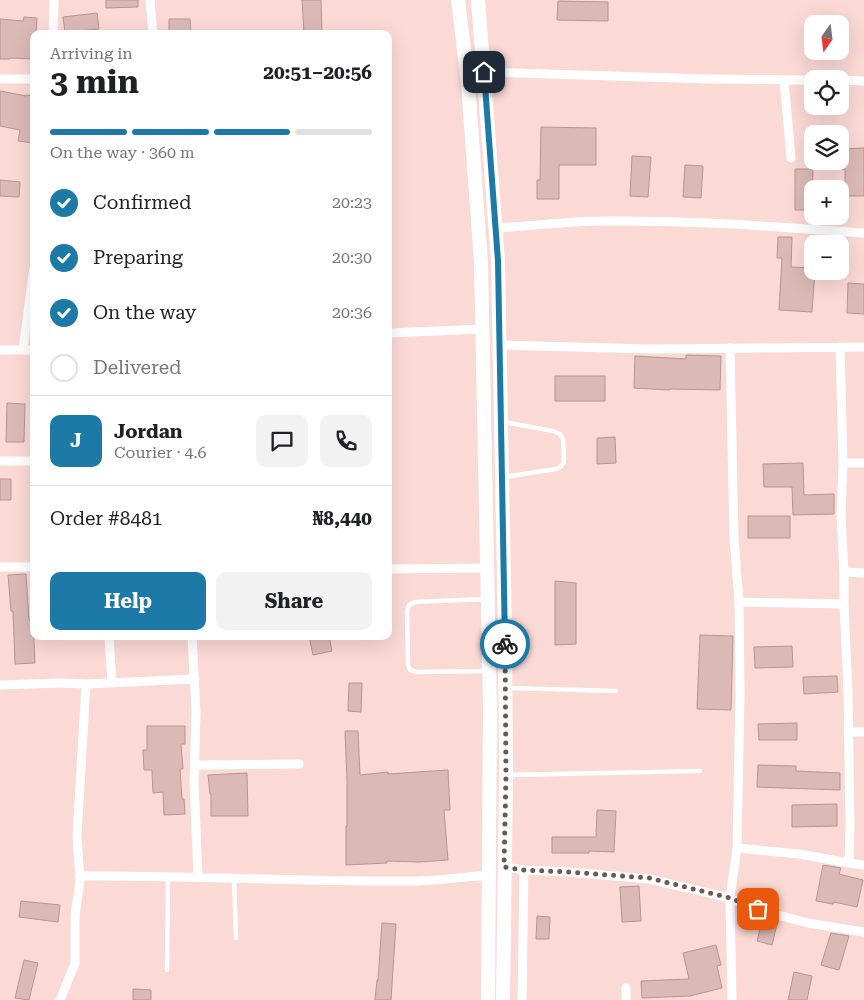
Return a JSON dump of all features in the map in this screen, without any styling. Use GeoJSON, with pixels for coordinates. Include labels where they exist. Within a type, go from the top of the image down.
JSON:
{"type":"FeatureCollection","features":[{"type":"Feature","properties":{"kind":"highway"},"geometry":{"type":"LineString","coordinates":[[458,0],[468,83],[481,263],[489,671],[488,1000]]}},
{"type":"Feature","properties":{"kind":"highway"},"geometry":{"type":"LineString","coordinates":[[478,0],[498,261],[506,775],[503,1000]]}},
{"type":"Feature","properties":{"kind":"street"},"geometry":{"type":"LineString","coordinates":[[54,0],[54,30]]}},
{"type":"Feature","properties":{"kind":"street"},"geometry":{"type":"LineString","coordinates":[[150,0],[153,30]]}},
{"type":"Feature","properties":{"kind":"street"},"geometry":{"type":"LineString","coordinates":[[484,72],[696,79],[804,80]]}},
{"type":"Feature","properties":{"kind":"street"},"geometry":{"type":"LineString","coordinates":[[0,79],[30,79]]}},
{"type":"Feature","properties":{"kind":"street"},"geometry":{"type":"LineString","coordinates":[[784,80],[790,158]]}},
{"type":"Feature","properties":{"kind":"street"},"geometry":{"type":"LineString","coordinates":[[849,80],[864,81]]}},
{"type":"Feature","properties":{"kind":"street"},"geometry":{"type":"LineString","coordinates":[[496,228],[603,221],[646,221],[864,233]]}},
{"type":"Feature","properties":{"kind":"street"},"geometry":{"type":"LineString","coordinates":[[23,350],[30,297]]}},
{"type":"Feature","properties":{"kind":"street"},"geometry":{"type":"LineString","coordinates":[[392,333],[482,329]]}},
{"type":"Feature","properties":{"kind":"street"},"geometry":{"type":"LineString","coordinates":[[500,345],[648,349],[864,347]]}},
{"type":"Feature","properties":{"kind":"street"},"geometry":{"type":"LineString","coordinates":[[840,347],[843,463],[841,517],[848,691],[849,862]]}},
{"type":"Feature","properties":{"kind":"street"},"geometry":{"type":"LineString","coordinates":[[730,348],[734,538],[739,602],[740,694],[737,848],[730,898],[732,1000]]}},
{"type":"Feature","properties":{"kind":"street"},"geometry":{"type":"LineString","coordinates":[[0,350],[30,350]]}},
{"type":"Feature","properties":{"kind":"street"},"geometry":{"type":"LineString","coordinates":[[0,461],[30,461]]}},
{"type":"Feature","properties":{"kind":"street"},"geometry":{"type":"LineString","coordinates":[[843,463],[864,463]]}},
{"type":"Feature","properties":{"kind":"street"},"geometry":{"type":"LineString","coordinates":[[0,567],[30,567]]}},
{"type":"Feature","properties":{"kind":"street"},"geometry":{"type":"LineString","coordinates":[[392,569],[487,568]]}},
{"type":"Feature","properties":{"kind":"street"},"geometry":{"type":"LineString","coordinates":[[844,572],[864,572]]}},
{"type":"Feature","properties":{"kind":"street"},"geometry":{"type":"LineString","coordinates":[[739,602],[844,604]]}},
{"type":"Feature","properties":{"kind":"street"},"geometry":{"type":"LineString","coordinates":[[109,640],[112,683]]}},
{"type":"Feature","properties":{"kind":"street"},"geometry":{"type":"LineString","coordinates":[[192,640],[196,712],[195,766],[198,877]]}},
{"type":"Feature","properties":{"kind":"street"},"geometry":{"type":"LineString","coordinates":[[0,685],[195,680]]}},
{"type":"Feature","properties":{"kind":"street"},"geometry":{"type":"LineString","coordinates":[[60,1000],[75,963],[75,916],[80,886],[77,836],[86,684]]}},
{"type":"Feature","properties":{"kind":"street"},"geometry":{"type":"LineString","coordinates":[[848,732],[864,732]]}},
{"type":"Feature","properties":{"kind":"street"},"geometry":{"type":"LineString","coordinates":[[195,766],[299,764]]}},
{"type":"Feature","properties":{"kind":"street"},"geometry":{"type":"LineString","coordinates":[[737,848],[799,854],[864,865]]}},
{"type":"Feature","properties":{"kind":"street"},"geometry":{"type":"LineString","coordinates":[[504,867],[649,878],[730,898],[770,913],[808,923],[864,932]]}},
{"type":"Feature","properties":{"kind":"street"},"geometry":{"type":"LineString","coordinates":[[522,1000],[524,870]]}},
{"type":"Feature","properties":{"kind":"street"},"geometry":{"type":"LineString","coordinates":[[79,876],[415,881],[489,875]]}},
{"type":"Feature","properties":{"kind":"street"},"geometry":{"type":"LineString","coordinates":[[626,988],[626,1000]]}},
{"type":"Feature","properties":{"kind":"lane"},"geometry":{"type":"LineString","coordinates":[[501,422],[560,434],[563,439],[564,462],[556,469],[502,477]]}},
{"type":"Feature","properties":{"kind":"lane"},"geometry":{"type":"LineString","coordinates":[[487,599],[415,602],[409,605],[407,611],[408,665],[410,670],[418,672],[489,671]]}},
{"type":"Feature","properties":{"kind":"lane"},"geometry":{"type":"LineString","coordinates":[[505,688],[616,691]]}},
{"type":"Feature","properties":{"kind":"lane"},"geometry":{"type":"LineString","coordinates":[[506,775],[700,770]]}},
{"type":"Feature","properties":{"kind":"lane"},"geometry":{"type":"LineString","coordinates":[[167,970],[168,877]]}},
{"type":"Feature","properties":{"kind":"lane"},"geometry":{"type":"LineString","coordinates":[[234,878],[236,938]]}},
{"type":"Feature","properties":{"kind":"building"},"geometry":{"type":"Polygon","coordinates":[[[106,0],[138,0],[138,7],[106,8],[106,0]]]}},
{"type":"Feature","properties":{"kind":"building"},"geometry":{"type":"Polygon","coordinates":[[[302,0],[321,0],[322,30],[304,30],[302,0]]]}},
{"type":"Feature","properties":{"kind":"building"},"geometry":{"type":"Polygon","coordinates":[[[558,1],[608,2],[608,21],[557,20],[558,1]]]}},
{"type":"Feature","properties":{"kind":"building"},"geometry":{"type":"Polygon","coordinates":[[[97,13],[99,29],[65,30],[63,17],[97,13]]]}},
{"type":"Feature","properties":{"kind":"building"},"geometry":{"type":"Polygon","coordinates":[[[24,17],[37,18],[36,30],[30,30],[30,59],[0,59],[0,19],[23,21],[24,17]]]}},
{"type":"Feature","properties":{"kind":"building"},"geometry":{"type":"Polygon","coordinates":[[[169,19],[190,19],[191,30],[169,30],[169,19]]]}},
{"type":"Feature","properties":{"kind":"building"},"geometry":{"type":"Polygon","coordinates":[[[0,91],[30,96],[30,142],[18,141],[20,130],[0,126],[0,91]]]}},
{"type":"Feature","properties":{"kind":"building"},"geometry":{"type":"Polygon","coordinates":[[[541,127],[596,128],[596,165],[559,165],[559,199],[537,199],[537,180],[540,180],[541,127]]]}},
{"type":"Feature","properties":{"kind":"building"},"geometry":{"type":"Polygon","coordinates":[[[864,148],[864,196],[849,196],[849,180],[845,180],[845,170],[849,170],[849,149],[864,148]]]}},
{"type":"Feature","properties":{"kind":"building"},"geometry":{"type":"Polygon","coordinates":[[[632,156],[651,157],[648,197],[630,196],[632,156]]]}},
{"type":"Feature","properties":{"kind":"building"},"geometry":{"type":"Polygon","coordinates":[[[685,165],[703,166],[701,198],[683,197],[685,165]]]}},
{"type":"Feature","properties":{"kind":"building"},"geometry":{"type":"Polygon","coordinates":[[[795,169],[813,170],[813,180],[804,180],[804,210],[795,210],[795,169]]]}},
{"type":"Feature","properties":{"kind":"building"},"geometry":{"type":"Polygon","coordinates":[[[0,180],[20,182],[19,197],[0,196],[0,180]]]}},
{"type":"Feature","properties":{"kind":"building"},"geometry":{"type":"Polygon","coordinates":[[[778,237],[792,237],[791,267],[804,268],[804,280],[814,280],[812,312],[779,310],[782,258],[777,258],[778,237]]]}},
{"type":"Feature","properties":{"kind":"building"},"geometry":{"type":"Polygon","coordinates":[[[848,283],[864,284],[864,314],[847,313],[848,283]]]}},
{"type":"Feature","properties":{"kind":"building"},"geometry":{"type":"Polygon","coordinates":[[[686,355],[721,356],[720,390],[634,388],[635,356],[686,359],[686,355]]]}},
{"type":"Feature","properties":{"kind":"building"},"geometry":{"type":"Polygon","coordinates":[[[555,376],[605,376],[605,401],[555,401],[555,376]]]}},
{"type":"Feature","properties":{"kind":"building"},"geometry":{"type":"Polygon","coordinates":[[[7,403],[25,404],[24,442],[6,442],[7,403]]]}},
{"type":"Feature","properties":{"kind":"building"},"geometry":{"type":"Polygon","coordinates":[[[615,437],[616,463],[597,464],[597,438],[615,437]]]}},
{"type":"Feature","properties":{"kind":"building"},"geometry":{"type":"Polygon","coordinates":[[[803,463],[804,495],[834,494],[834,514],[793,515],[792,487],[764,487],[763,464],[803,463]]]}},
{"type":"Feature","properties":{"kind":"building"},"geometry":{"type":"Polygon","coordinates":[[[0,479],[11,479],[11,500],[0,500],[0,479]]]}},
{"type":"Feature","properties":{"kind":"building"},"geometry":{"type":"Polygon","coordinates":[[[748,516],[790,516],[790,538],[748,538],[748,516]]]}},
{"type":"Feature","properties":{"kind":"building"},"geometry":{"type":"Polygon","coordinates":[[[26,574],[30,640],[34,640],[35,663],[15,664],[13,611],[11,611],[8,575],[26,574]]]}},
{"type":"Feature","properties":{"kind":"building"},"geometry":{"type":"Polygon","coordinates":[[[555,581],[576,583],[576,644],[555,645],[555,581]]]}},
{"type":"Feature","properties":{"kind":"building"},"geometry":{"type":"Polygon","coordinates":[[[700,635],[733,636],[731,710],[697,709],[700,635]]]}},
{"type":"Feature","properties":{"kind":"building"},"geometry":{"type":"Polygon","coordinates":[[[310,640],[330,640],[332,651],[313,655],[310,640]]]}},
{"type":"Feature","properties":{"kind":"building"},"geometry":{"type":"Polygon","coordinates":[[[792,646],[793,667],[755,668],[754,647],[792,646]]]}},
{"type":"Feature","properties":{"kind":"building"},"geometry":{"type":"Polygon","coordinates":[[[837,676],[838,692],[804,694],[803,677],[837,676]]]}},
{"type":"Feature","properties":{"kind":"building"},"geometry":{"type":"Polygon","coordinates":[[[349,683],[362,683],[361,712],[348,711],[349,683]]]}},
{"type":"Feature","properties":{"kind":"building"},"geometry":{"type":"Polygon","coordinates":[[[797,723],[797,740],[759,740],[758,724],[797,723]]]}},
{"type":"Feature","properties":{"kind":"building"},"geometry":{"type":"Polygon","coordinates":[[[147,726],[185,726],[185,744],[181,744],[183,769],[180,769],[185,814],[164,815],[163,792],[153,793],[152,770],[144,770],[143,750],[147,750],[147,726]]]}},
{"type":"Feature","properties":{"kind":"building"},"geometry":{"type":"Polygon","coordinates":[[[345,731],[358,731],[360,775],[448,770],[450,810],[444,810],[448,860],[419,862],[387,861],[387,863],[346,865],[347,780],[345,731]]]}},
{"type":"Feature","properties":{"kind":"building"},"geometry":{"type":"Polygon","coordinates":[[[758,765],[796,766],[796,771],[840,773],[840,790],[757,787],[758,765]]]}},
{"type":"Feature","properties":{"kind":"building"},"geometry":{"type":"Polygon","coordinates":[[[247,773],[248,816],[211,816],[211,794],[208,775],[247,773]]]}},
{"type":"Feature","properties":{"kind":"building"},"geometry":{"type":"Polygon","coordinates":[[[837,804],[837,826],[792,827],[792,805],[837,804]]]}},
{"type":"Feature","properties":{"kind":"building"},"geometry":{"type":"Polygon","coordinates":[[[597,810],[616,811],[614,852],[552,853],[552,837],[596,837],[597,810]]]}},
{"type":"Feature","properties":{"kind":"building"},"geometry":{"type":"Polygon","coordinates":[[[823,865],[841,868],[839,874],[863,880],[857,907],[834,902],[833,904],[816,901],[823,865]]]}},
{"type":"Feature","properties":{"kind":"building"},"geometry":{"type":"Polygon","coordinates":[[[639,886],[641,921],[622,922],[620,887],[639,886]]]}},
{"type":"Feature","properties":{"kind":"building"},"geometry":{"type":"Polygon","coordinates":[[[21,901],[60,905],[58,922],[19,917],[21,901]]]}},
{"type":"Feature","properties":{"kind":"building"},"geometry":{"type":"Polygon","coordinates":[[[537,916],[550,917],[549,939],[536,939],[537,916]]]}},
{"type":"Feature","properties":{"kind":"building"},"geometry":{"type":"Polygon","coordinates":[[[762,921],[777,924],[772,945],[757,941],[762,921]]]}},
{"type":"Feature","properties":{"kind":"building"},"geometry":{"type":"Polygon","coordinates":[[[382,923],[396,924],[391,1000],[375,1000],[382,923]]]}},
{"type":"Feature","properties":{"kind":"building"},"geometry":{"type":"Polygon","coordinates":[[[831,933],[849,936],[839,970],[821,965],[831,933]]]}},
{"type":"Feature","properties":{"kind":"building"},"geometry":{"type":"Polygon","coordinates":[[[716,945],[721,965],[717,966],[722,988],[690,996],[642,998],[641,981],[689,979],[683,953],[716,945]]]}},
{"type":"Feature","properties":{"kind":"building"},"geometry":{"type":"Polygon","coordinates":[[[24,960],[38,963],[29,1000],[15,998],[24,960]]]}},
{"type":"Feature","properties":{"kind":"building"},"geometry":{"type":"Polygon","coordinates":[[[794,972],[812,976],[807,1000],[788,1000],[794,972]]]}},
{"type":"Feature","properties":{"kind":"building"},"geometry":{"type":"Polygon","coordinates":[[[133,989],[151,990],[151,1000],[133,1000],[133,989]]]}},
{"type":"Feature","properties":{"kind":"way so far"},"geometry":{"type":"LineString","coordinates":[[505,644],[506,775],[504,867],[546,872],[649,878],[730,898],[758,909]]}},
{"type":"Feature","properties":{"kind":"route"},"geometry":{"type":"LineString","coordinates":[[484,72],[498,261],[505,644]]}}]}
